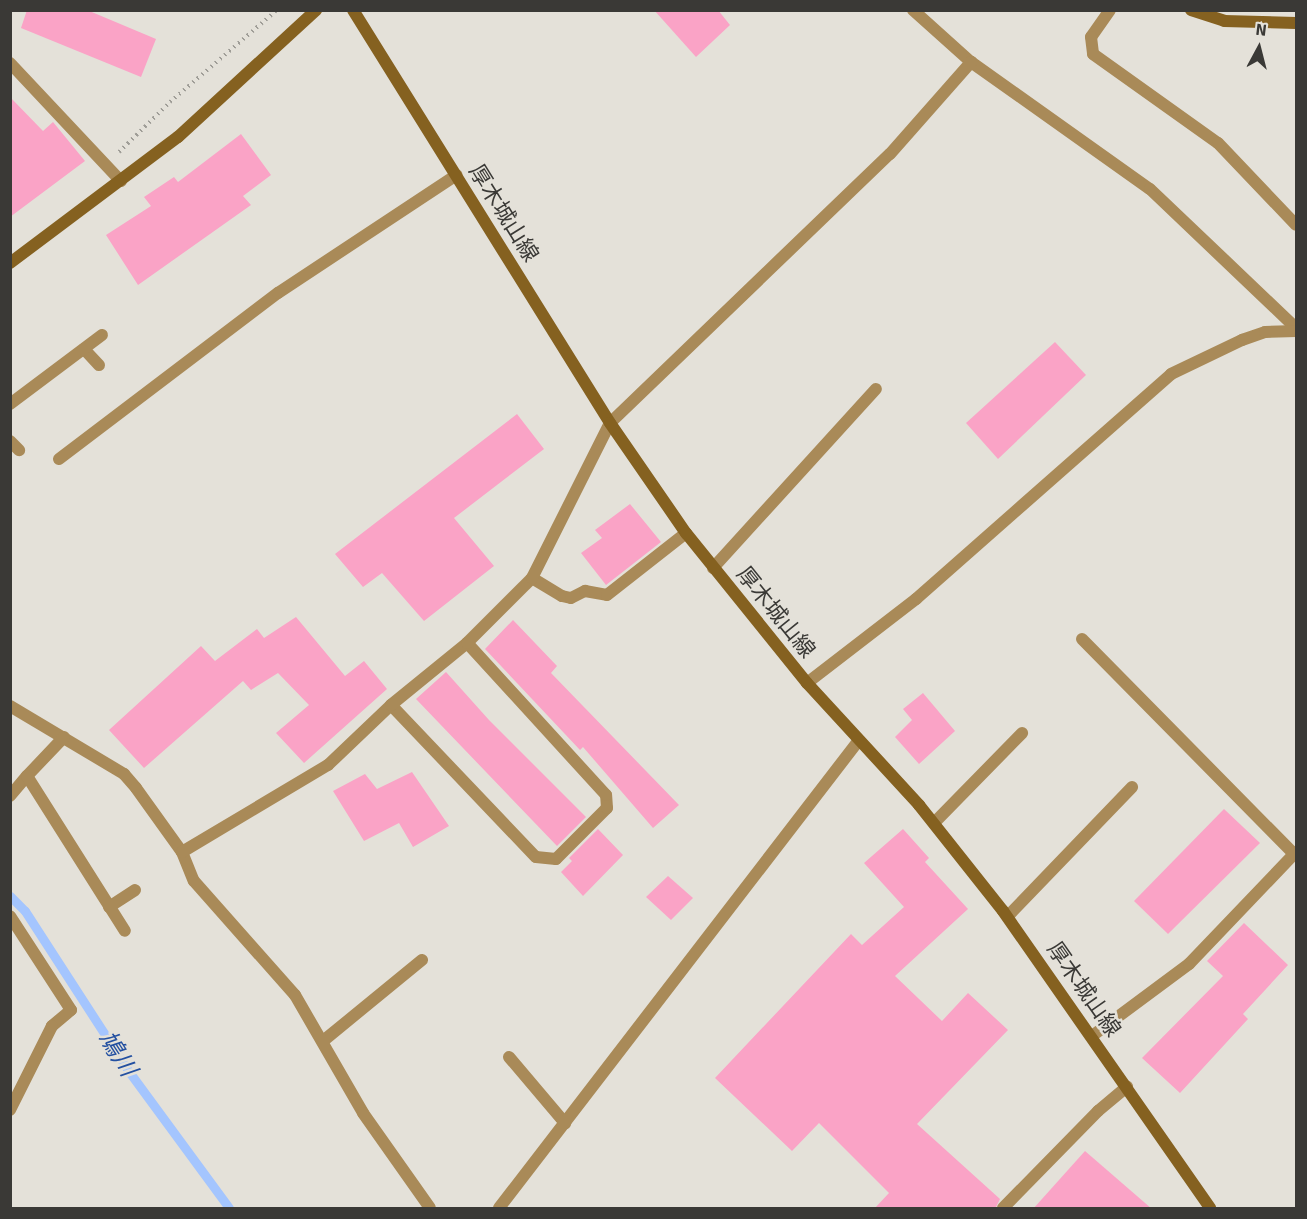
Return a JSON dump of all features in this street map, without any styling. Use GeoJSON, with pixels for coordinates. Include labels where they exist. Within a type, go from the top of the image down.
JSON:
{"type":"FeatureCollection","features":[{"type":"Feature","properties":{"kind":"main road"},"geometry":{"type":"LineString","coordinates":[[10,263],[178,137],[316,10]]}},
{"type":"Feature","properties":{"kind":"main road","name":"厚木城山線"},"geometry":{"type":"LineString","coordinates":[[353,10],[610,423],[687,533],[807,683],[934,823],[1008,916],[1210,1209]]}},
{"type":"Feature","properties":{"kind":"main road"},"geometry":{"type":"LineString","coordinates":[[1191,10],[1224,21],[1296,23]]}},
{"type":"Feature","properties":{"kind":"street"},"geometry":{"type":"LineString","coordinates":[[912,10],[971,62],[1150,189],[1296,329]]}},
{"type":"Feature","properties":{"kind":"street"},"geometry":{"type":"LineString","coordinates":[[1110,10],[1091,37],[1093,54],[1218,143],[1296,225]]}},
{"type":"Feature","properties":{"kind":"street"},"geometry":{"type":"LineString","coordinates":[[182,852],[327,765],[391,705],[467,643],[532,578],[610,423],[890,154],[971,62]]}},
{"type":"Feature","properties":{"kind":"street"},"geometry":{"type":"LineString","coordinates":[[10,63],[120,181]]}},
{"type":"Feature","properties":{"kind":"street"},"geometry":{"type":"LineString","coordinates":[[60,459],[278,293],[456,175]]}},
{"type":"Feature","properties":{"kind":"street"},"geometry":{"type":"LineString","coordinates":[[807,683],[916,599],[1171,374],[1242,339],[1265,332],[1296,329]]}},
{"type":"Feature","properties":{"kind":"street"},"geometry":{"type":"LineString","coordinates":[[10,404],[102,335]]}},
{"type":"Feature","properties":{"kind":"street"},"geometry":{"type":"LineString","coordinates":[[84,348],[99,366]]}},
{"type":"Feature","properties":{"kind":"street"},"geometry":{"type":"LineString","coordinates":[[713,568],[876,389]]}},
{"type":"Feature","properties":{"kind":"street"},"geometry":{"type":"LineString","coordinates":[[532,578],[562,596],[572,598],[585,591],[608,595],[687,533]]}},
{"type":"Feature","properties":{"kind":"street"},"geometry":{"type":"LineString","coordinates":[[1082,639],[1295,853],[1189,964],[1092,1036]]}},
{"type":"Feature","properties":{"kind":"street"},"geometry":{"type":"LineString","coordinates":[[391,705],[491,815],[536,857],[556,859],[607,808],[606,795],[467,643]]}},
{"type":"Feature","properties":{"kind":"street"},"geometry":{"type":"LineString","coordinates":[[10,706],[123,774],[182,852],[194,881],[294,995],[323,1041],[363,1113],[430,1209]]}},
{"type":"Feature","properties":{"kind":"street"},"geometry":{"type":"LineString","coordinates":[[934,823],[1022,733]]}},
{"type":"Feature","properties":{"kind":"street"},"geometry":{"type":"LineString","coordinates":[[10,796],[64,737]]}},
{"type":"Feature","properties":{"kind":"street"},"geometry":{"type":"LineString","coordinates":[[499,1209],[859,740]]}},
{"type":"Feature","properties":{"kind":"street"},"geometry":{"type":"LineString","coordinates":[[27,776],[125,931]]}},
{"type":"Feature","properties":{"kind":"street"},"geometry":{"type":"LineString","coordinates":[[1008,916],[1132,787]]}},
{"type":"Feature","properties":{"kind":"street"},"geometry":{"type":"LineString","coordinates":[[109,907],[135,890]]}},
{"type":"Feature","properties":{"kind":"street"},"geometry":{"type":"LineString","coordinates":[[10,916],[71,1010],[52,1026],[10,1110]]}},
{"type":"Feature","properties":{"kind":"street"},"geometry":{"type":"LineString","coordinates":[[323,1041],[422,960]]}},
{"type":"Feature","properties":{"kind":"street"},"geometry":{"type":"LineString","coordinates":[[510,1057],[566,1123]]}},
{"type":"Feature","properties":{"kind":"street"},"geometry":{"type":"LineString","coordinates":[[1003,1209],[1092,1117],[1127,1087]]}},
{"type":"Feature","properties":{"kind":"path"},"geometry":{"type":"LineString","coordinates":[[117,154],[170,102],[277,10]]}},
{"type":"Feature","properties":{"kind":"building"},"geometry":{"type":"Polygon","coordinates":[[[27,10],[87,10],[156,39],[141,77],[21,28],[27,10]]]}},
{"type":"Feature","properties":{"kind":"building"},"geometry":{"type":"Polygon","coordinates":[[[654,10],[718,10],[730,25],[696,57],[654,10]]]}},
{"type":"Feature","properties":{"kind":"building"},"geometry":{"type":"Polygon","coordinates":[[[10,97],[43,131],[53,122],[85,161],[10,217],[10,97]]]}},
{"type":"Feature","properties":{"kind":"building"},"geometry":{"type":"Polygon","coordinates":[[[241,134],[271,175],[243,196],[251,205],[138,285],[106,235],[151,206],[144,197],[174,177],[178,182],[241,134]]]}},
{"type":"Feature","properties":{"kind":"building"},"geometry":{"type":"Polygon","coordinates":[[[1055,342],[1086,375],[998,459],[966,423],[1055,342]]]}},
{"type":"Feature","properties":{"kind":"building"},"geometry":{"type":"Polygon","coordinates":[[[517,414],[544,449],[454,518],[494,566],[424,621],[382,573],[363,587],[335,554],[517,414]]]}},
{"type":"Feature","properties":{"kind":"building"},"geometry":{"type":"Polygon","coordinates":[[[630,504],[661,542],[606,585],[581,553],[602,538],[595,530],[630,504]]]}},
{"type":"Feature","properties":{"kind":"building"},"geometry":{"type":"Polygon","coordinates":[[[296,617],[345,676],[364,661],[387,689],[304,763],[276,733],[309,705],[278,673],[251,690],[243,681],[144,768],[109,730],[201,646],[215,661],[257,629],[264,638],[296,617]]]}},
{"type":"Feature","properties":{"kind":"building"},"geometry":{"type":"Polygon","coordinates":[[[513,620],[557,666],[551,673],[679,805],[653,828],[583,747],[580,750],[485,649],[513,620]]]}},
{"type":"Feature","properties":{"kind":"building"},"geometry":{"type":"Polygon","coordinates":[[[446,672],[489,720],[586,817],[557,846],[416,699],[446,672]]]}},
{"type":"Feature","properties":{"kind":"building"},"geometry":{"type":"Polygon","coordinates":[[[923,693],[955,731],[919,764],[895,737],[912,720],[903,709],[923,693]]]}},
{"type":"Feature","properties":{"kind":"building"},"geometry":{"type":"Polygon","coordinates":[[[412,772],[449,826],[413,847],[399,823],[364,841],[333,791],[365,774],[377,789],[412,772]]]}},
{"type":"Feature","properties":{"kind":"building"},"geometry":{"type":"Polygon","coordinates":[[[1224,809],[1260,843],[1168,934],[1134,901],[1224,809]]]}},
{"type":"Feature","properties":{"kind":"building"},"geometry":{"type":"Polygon","coordinates":[[[598,829],[623,855],[583,896],[561,872],[572,861],[569,858],[598,829]]]}},
{"type":"Feature","properties":{"kind":"building"},"geometry":{"type":"Polygon","coordinates":[[[903,829],[929,858],[925,862],[968,909],[895,976],[942,1021],[968,993],[1008,1030],[917,1124],[1000,1199],[995,1209],[874,1209],[889,1193],[819,1123],[792,1151],[715,1078],[851,934],[862,945],[904,907],[864,863],[903,829]]]}},
{"type":"Feature","properties":{"kind":"building"},"geometry":{"type":"Polygon","coordinates":[[[668,876],[693,898],[671,920],[646,897],[668,876]]]}},
{"type":"Feature","properties":{"kind":"building"},"geometry":{"type":"Polygon","coordinates":[[[1244,923],[1288,965],[1243,1014],[1248,1019],[1180,1093],[1142,1058],[1223,976],[1207,961],[1244,923]]]}},
{"type":"Feature","properties":{"kind":"building"},"geometry":{"type":"Polygon","coordinates":[[[1085,1151],[1152,1209],[1033,1209],[1085,1151]]]}},
{"type":"Feature","properties":{"kind":"waterway","name":"鳩川"},"geometry":{"type":"LineString","coordinates":[[10,896],[25,911],[130,1073],[229,1208]]}}]}
